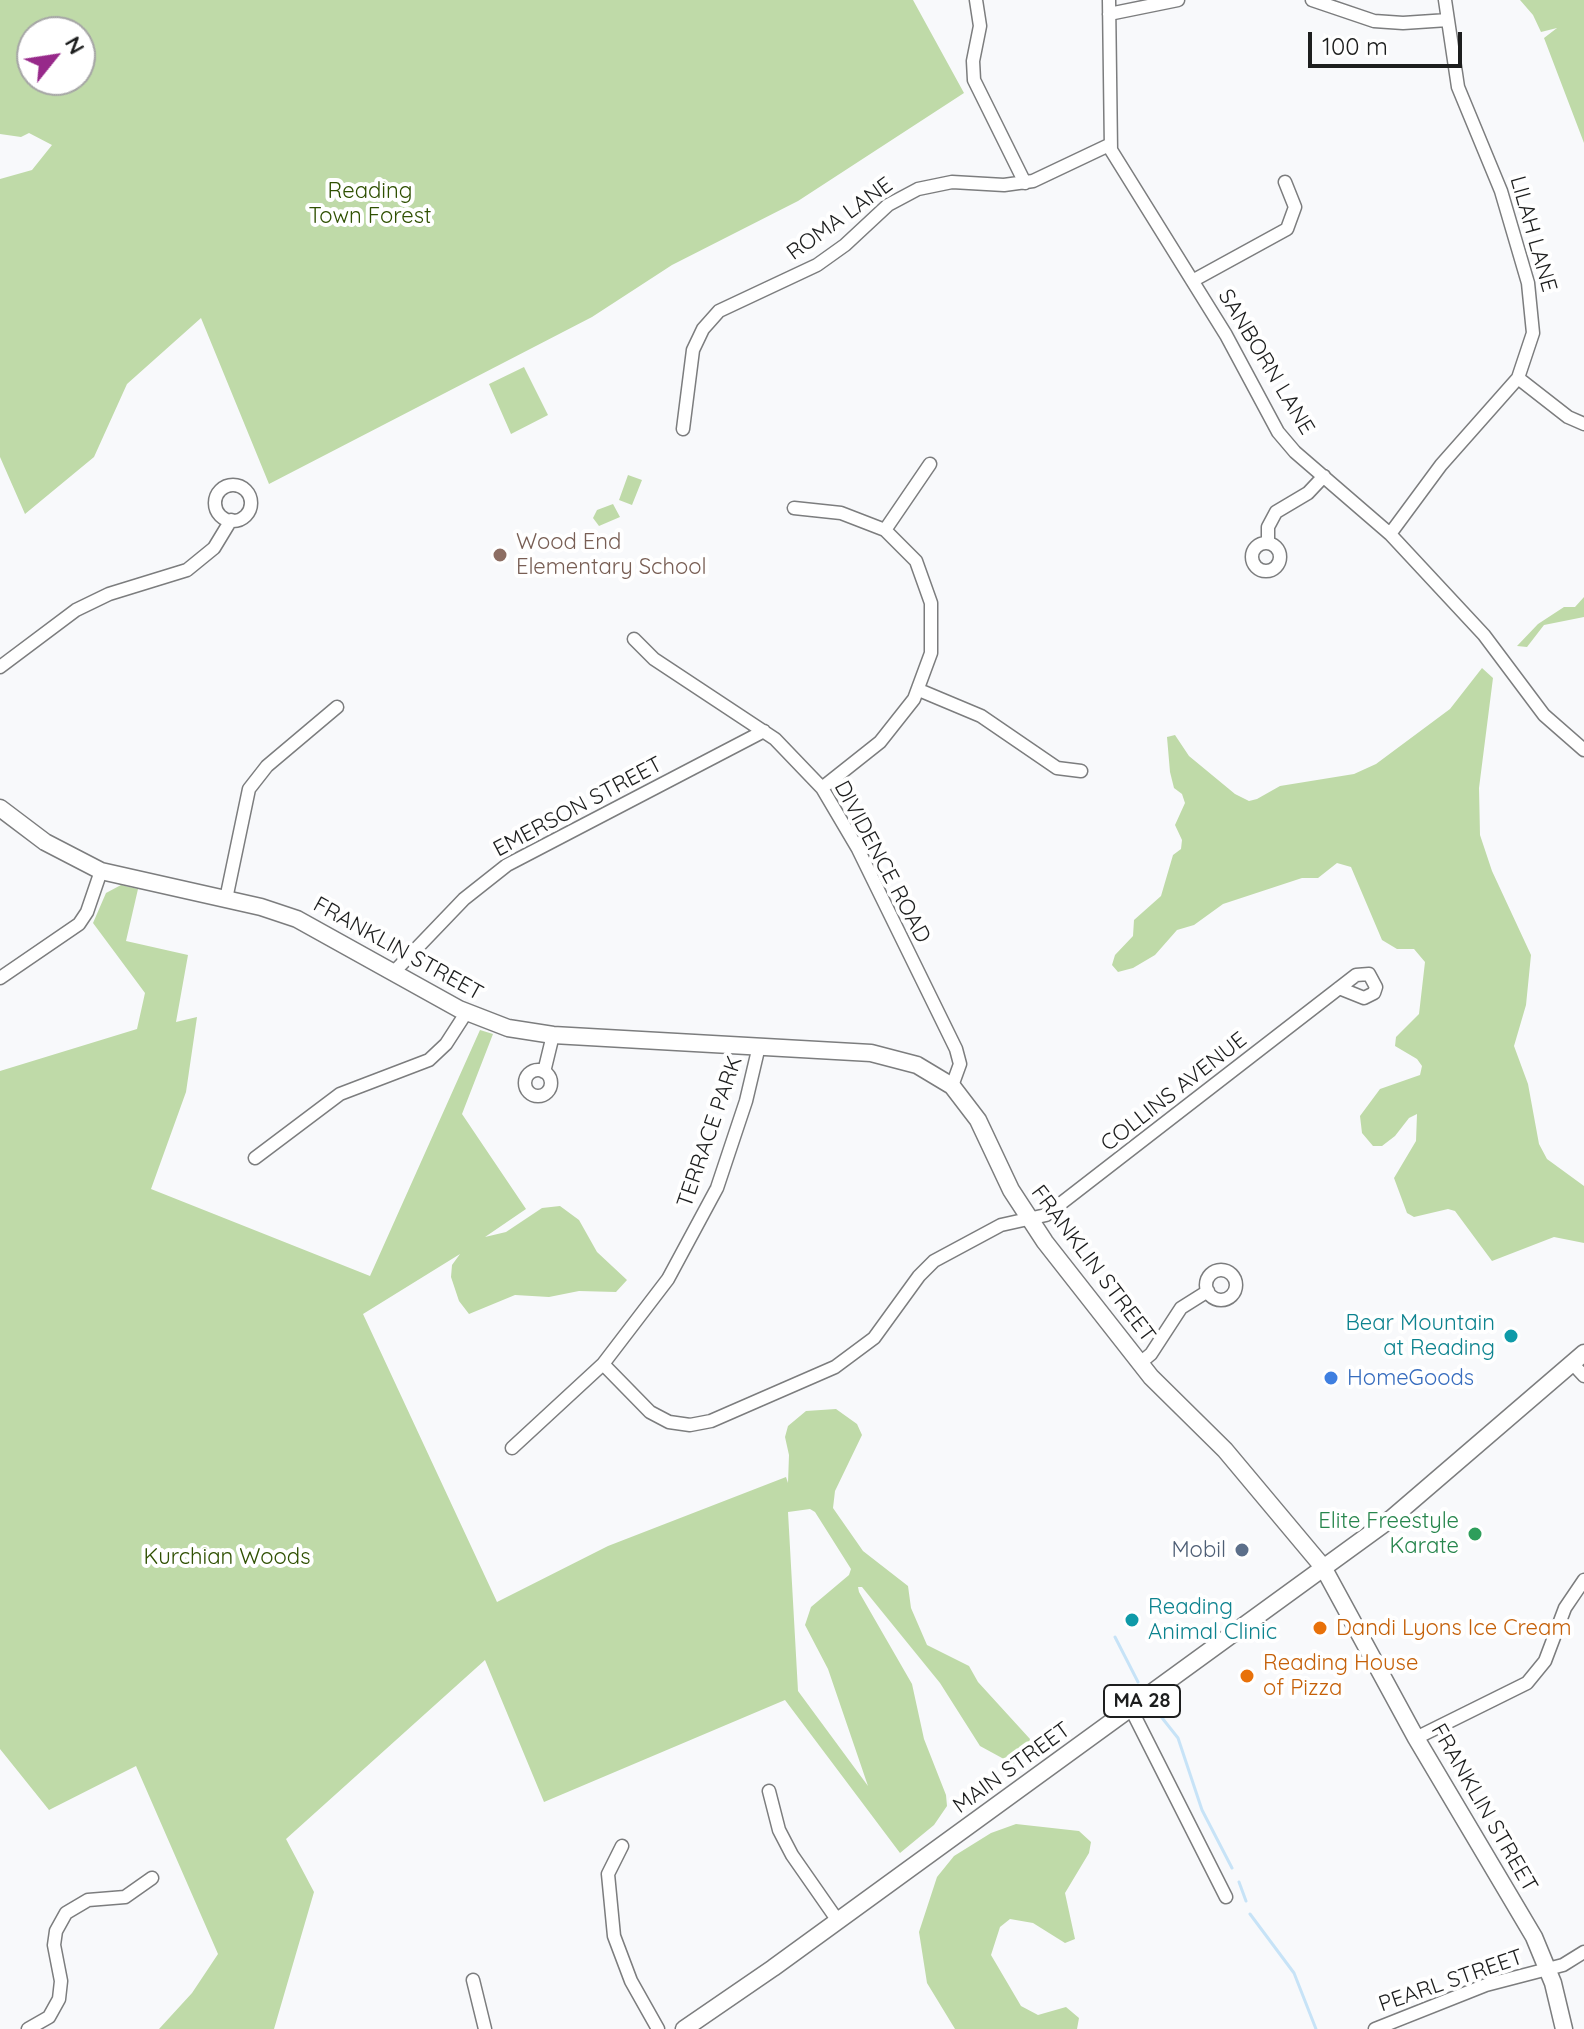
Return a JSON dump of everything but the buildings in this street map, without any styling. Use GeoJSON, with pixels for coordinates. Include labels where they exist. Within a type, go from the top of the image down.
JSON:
{"type":"FeatureCollection","features":[{"type":"Feature","properties":{"kind":"main road","name":"FRANKLIN STREET"},"geometry":{"type":"LineString","coordinates":[[0,808],[45,842],[101,871],[226,899],[297,919],[466,1013],[508,1028],[553,1035],[887,1056],[917,1065],[952,1086],[978,1120],[1011,1190],[1030,1221],[1140,1363],[1225,1450],[1323,1567],[1416,1738],[1534,1937],[1549,1970],[1564,2029]]}},
{"type":"Feature","properties":{"kind":"main road","name":"MAIN STREET"},"geometry":{"type":"LineString","coordinates":[[684,2029],[1131,1709],[1432,1486],[1578,1358]]}},
{"type":"Feature","properties":{"kind":"street"},"geometry":{"type":"LineString","coordinates":[[976,0],[980,26],[974,56],[974,80],[1025,183]]}},
{"type":"Feature","properties":{"kind":"street","name":"SANBORN LANE"},"geometry":{"type":"LineString","coordinates":[[1109,0],[1109,145],[1125,177],[1194,280],[1278,432],[1390,534],[1484,635],[1544,715],[1584,750]]}},
{"type":"Feature","properties":{"kind":"street"},"geometry":{"type":"LineString","coordinates":[[1109,14],[1178,0]]}},
{"type":"Feature","properties":{"kind":"street"},"geometry":{"type":"LineString","coordinates":[[1312,0],[1374,21],[1448,20]]}},
{"type":"Feature","properties":{"kind":"street","name":"LILAH LANE"},"geometry":{"type":"LineString","coordinates":[[1390,534],[1441,465],[1518,378],[1532,341],[1532,301],[1498,184],[1458,87],[1445,0]]}},
{"type":"Feature","properties":{"kind":"street","name":"ROMA LANE"},"geometry":{"type":"LineString","coordinates":[[683,429],[693,350],[703,329],[719,311],[817,265],[845,245],[888,205],[918,189],[952,182],[1025,183],[1047,176],[1109,145]]}},
{"type":"Feature","properties":{"kind":"street"},"geometry":{"type":"LineString","coordinates":[[1194,280],[1289,226],[1295,207],[1285,182]]}},
{"type":"Feature","properties":{"kind":"street"},"geometry":{"type":"LineString","coordinates":[[1518,378],[1560,412],[1584,424]]}},
{"type":"Feature","properties":{"kind":"street"},"geometry":{"type":"LineString","coordinates":[[885,530],[930,464]]}},
{"type":"Feature","properties":{"kind":"street"},"geometry":{"type":"LineString","coordinates":[[1268,543],[1268,527],[1276,512],[1308,493],[1324,476]]}},
{"type":"Feature","properties":{"kind":"street"},"geometry":{"type":"LineString","coordinates":[[794,508],[841,513],[885,530],[916,561],[931,603],[932,642],[919,690],[886,735],[822,788]]}},
{"type":"Feature","properties":{"kind":"street"},"geometry":{"type":"LineString","coordinates":[[0,667],[76,610],[109,594],[187,570],[217,545],[231,520]]}},
{"type":"Feature","properties":{"kind":"street","name":"DIVIDENCE ROAD"},"geometry":{"type":"LineString","coordinates":[[634,639],[654,659],[764,731],[793,756],[822,788],[864,861],[957,1052],[960,1064],[952,1086]]}},
{"type":"Feature","properties":{"kind":"street"},"geometry":{"type":"LineString","coordinates":[[919,690],[986,718],[1057,768],[1081,771]]}},
{"type":"Feature","properties":{"kind":"street"},"geometry":{"type":"LineString","coordinates":[[226,899],[249,789],[267,766],[337,707]]}},
{"type":"Feature","properties":{"kind":"street","name":"EMERSON STREET"},"geometry":{"type":"LineString","coordinates":[[393,973],[464,899],[507,865],[764,731]]}},
{"type":"Feature","properties":{"kind":"street"},"geometry":{"type":"LineString","coordinates":[[0,978],[79,924],[87,912],[101,871]]}},
{"type":"Feature","properties":{"kind":"street","name":"COLLINS AVENUE"},"geometry":{"type":"LineString","coordinates":[[603,1364],[656,1416],[683,1424],[711,1421],[846,1361],[874,1338],[919,1276],[934,1261],[1001,1225],[1046,1215],[1339,988]]}},
{"type":"Feature","properties":{"kind":"street"},"geometry":{"type":"LineString","coordinates":[[255,1158],[340,1094],[429,1060],[446,1044],[466,1013]]}},
{"type":"Feature","properties":{"kind":"street"},"geometry":{"type":"LineString","coordinates":[[544,1072],[553,1035]]}},
{"type":"Feature","properties":{"kind":"street","name":"TERRACE PARK"},"geometry":{"type":"LineString","coordinates":[[512,1448],[603,1364],[668,1279],[705,1213],[746,1101],[759,1046]]}},
{"type":"Feature","properties":{"kind":"street"},"geometry":{"type":"LineString","coordinates":[[1140,1363],[1151,1354],[1184,1305],[1208,1291]]}},
{"type":"Feature","properties":{"kind":"street"},"geometry":{"type":"LineString","coordinates":[[1578,1358],[1584,1376]]}},
{"type":"Feature","properties":{"kind":"street"},"geometry":{"type":"LineString","coordinates":[[1416,1738],[1527,1683],[1545,1661],[1565,1608],[1584,1580]]}},
{"type":"Feature","properties":{"kind":"street"},"geometry":{"type":"LineString","coordinates":[[1131,1709],[1226,1897]]}},
{"type":"Feature","properties":{"kind":"street"},"geometry":{"type":"LineString","coordinates":[[769,1791],[779,1830],[792,1855],[838,1921]]}},
{"type":"Feature","properties":{"kind":"street"},"geometry":{"type":"LineString","coordinates":[[622,1846],[608,1874],[614,1936],[631,1981],[658,2029]]}},
{"type":"Feature","properties":{"kind":"street"},"geometry":{"type":"LineString","coordinates":[[28,2029],[49,2017],[59,1999],[61,1978],[54,1945],[66,1913],[88,1900],[127,1896],[152,1878]]}},
{"type":"Feature","properties":{"kind":"street","name":"PEARL STREET"},"geometry":{"type":"LineString","coordinates":[[1375,2029],[1486,1985],[1549,1970],[1584,1952]]}},
{"type":"Feature","properties":{"kind":"street"},"geometry":{"type":"LineString","coordinates":[[473,1980],[485,2029]]}},
{"type":"Feature","properties":{"kind":"green space","name":"Reading Town Forest"},"geometry":{"type":"Polygon","coordinates":[[[0,0],[913,0],[964,93],[798,201],[672,265],[592,317],[269,484],[201,318],[127,384],[94,457],[25,514],[0,457],[0,179],[32,170],[52,145],[29,133],[21,137],[0,134],[0,0]]]}},
{"type":"Feature","properties":{"kind":"green space"},"geometry":{"type":"Polygon","coordinates":[[[1520,0],[1584,0],[1584,143],[1544,38],[1557,28],[1541,32],[1533,15],[1520,0]]]}},
{"type":"Feature","properties":{"kind":"green space"},"geometry":{"type":"Polygon","coordinates":[[[524,367],[548,415],[511,434],[489,384],[524,367]]]}},
{"type":"Feature","properties":{"kind":"green space"},"geometry":{"type":"Polygon","coordinates":[[[628,475],[642,480],[632,505],[619,500],[628,475]]]}},
{"type":"Feature","properties":{"kind":"green space"},"geometry":{"type":"Polygon","coordinates":[[[613,504],[620,517],[599,526],[593,518],[597,510],[613,504]]]}},
{"type":"Feature","properties":{"kind":"green space"},"geometry":{"type":"Polygon","coordinates":[[[1584,597],[1584,617],[1544,625],[1527,647],[1517,646],[1538,624],[1564,607],[1575,607],[1584,597]]]}},
{"type":"Feature","properties":{"kind":"green space"},"geometry":{"type":"Polygon","coordinates":[[[1482,668],[1493,678],[1479,788],[1480,835],[1492,871],[1531,955],[1526,1005],[1514,1046],[1528,1084],[1539,1144],[1547,1159],[1584,1186],[1584,1243],[1554,1237],[1492,1261],[1455,1211],[1448,1209],[1414,1217],[1407,1213],[1394,1178],[1416,1141],[1417,1114],[1409,1118],[1395,1136],[1382,1146],[1373,1146],[1362,1133],[1360,1116],[1380,1089],[1420,1075],[1422,1066],[1417,1059],[1395,1046],[1396,1037],[1419,1014],[1425,962],[1414,949],[1397,949],[1382,940],[1351,867],[1337,863],[1318,878],[1302,878],[1223,904],[1194,925],[1177,930],[1155,955],[1133,968],[1118,972],[1112,965],[1115,955],[1133,936],[1134,920],[1161,896],[1173,855],[1181,849],[1182,840],[1175,825],[1185,803],[1182,794],[1174,788],[1167,737],[1175,735],[1189,756],[1235,794],[1249,801],[1280,786],[1354,774],[1376,764],[1450,709],[1482,668]]]}},
{"type":"Feature","properties":{"kind":"green space","name":"Kurchian Woods"},"geometry":{"type":"Polygon","coordinates":[[[121,885],[138,889],[126,941],[188,955],[176,1022],[197,1017],[186,1092],[151,1189],[370,1276],[480,1030],[493,1034],[462,1114],[526,1209],[485,1237],[506,1232],[542,1208],[560,1206],[579,1220],[597,1252],[627,1280],[616,1292],[579,1291],[549,1297],[515,1295],[469,1314],[459,1301],[451,1277],[452,1265],[460,1254],[363,1314],[497,1602],[608,1546],[786,1477],[788,1483],[789,1455],[785,1437],[788,1426],[806,1411],[836,1409],[857,1424],[862,1435],[835,1491],[833,1508],[863,1551],[908,1586],[911,1608],[927,1645],[969,1666],[978,1682],[1030,1739],[1023,1760],[1013,1764],[980,1746],[940,1683],[862,1587],[858,1587],[859,1592],[912,1684],[924,1739],[946,1795],[947,1806],[934,1825],[900,1853],[785,1700],[544,1802],[485,1660],[286,1839],[314,1892],[274,2029],[159,2029],[192,1993],[218,1954],[136,1766],[49,1810],[0,1749],[0,1071],[137,1029],[145,993],[93,923],[106,893],[121,885]],[[810,1509],[788,1512],[798,1691],[868,1786],[828,1669],[805,1625],[811,1607],[849,1575],[851,1569],[815,1512],[810,1509]]]}},
{"type":"Feature","properties":{"kind":"green space"},"geometry":{"type":"Polygon","coordinates":[[[1016,1824],[1079,1831],[1091,1842],[1089,1853],[1065,1893],[1075,1939],[1065,1943],[1033,1923],[1010,1919],[1000,1927],[991,1955],[1021,2006],[1038,2015],[1066,2007],[1079,2018],[1077,2029],[955,2029],[927,1983],[919,1932],[937,1877],[954,1856],[991,1833],[1016,1824]]]}},
{"type":"Feature","properties":{"kind":"waterway"},"geometry":{"type":"LineString","coordinates":[[1115,1637],[1138,1682]]}},
{"type":"Feature","properties":{"kind":"waterway"},"geometry":{"type":"LineString","coordinates":[[1155,1709],[1178,1738],[1202,1810],[1232,1868]]}},
{"type":"Feature","properties":{"kind":"waterway"},"geometry":{"type":"LineString","coordinates":[[1239,1882],[1246,1901]]}},
{"type":"Feature","properties":{"kind":"waterway"},"geometry":{"type":"LineString","coordinates":[[1250,1914],[1294,1973],[1316,2029]]}},
{"type":"Feature","properties":{"kind":"place","name":"Wood End Elementary School"},"geometry":{"type":"Point","coordinates":[500,555]}},
{"type":"Feature","properties":{"kind":"place","name":"Bear Mountain at Reading"},"geometry":{"type":"Point","coordinates":[1511,1336]}},
{"type":"Feature","properties":{"kind":"place","name":"HomeGoods"},"geometry":{"type":"Point","coordinates":[1331,1378]}},
{"type":"Feature","properties":{"kind":"place","name":"Elite Freestyle Karate"},"geometry":{"type":"Point","coordinates":[1475,1534]}},
{"type":"Feature","properties":{"kind":"place","name":"Mobil"},"geometry":{"type":"Point","coordinates":[1242,1550]}},
{"type":"Feature","properties":{"kind":"place","name":"Reading Animal Clinic"},"geometry":{"type":"Point","coordinates":[1132,1620]}},
{"type":"Feature","properties":{"kind":"place","name":"Dandi Lyons Ice Cream"},"geometry":{"type":"Point","coordinates":[1320,1628]}},
{"type":"Feature","properties":{"kind":"place","name":"Reading House of Pizza"},"geometry":{"type":"Point","coordinates":[1247,1676]}}]}
